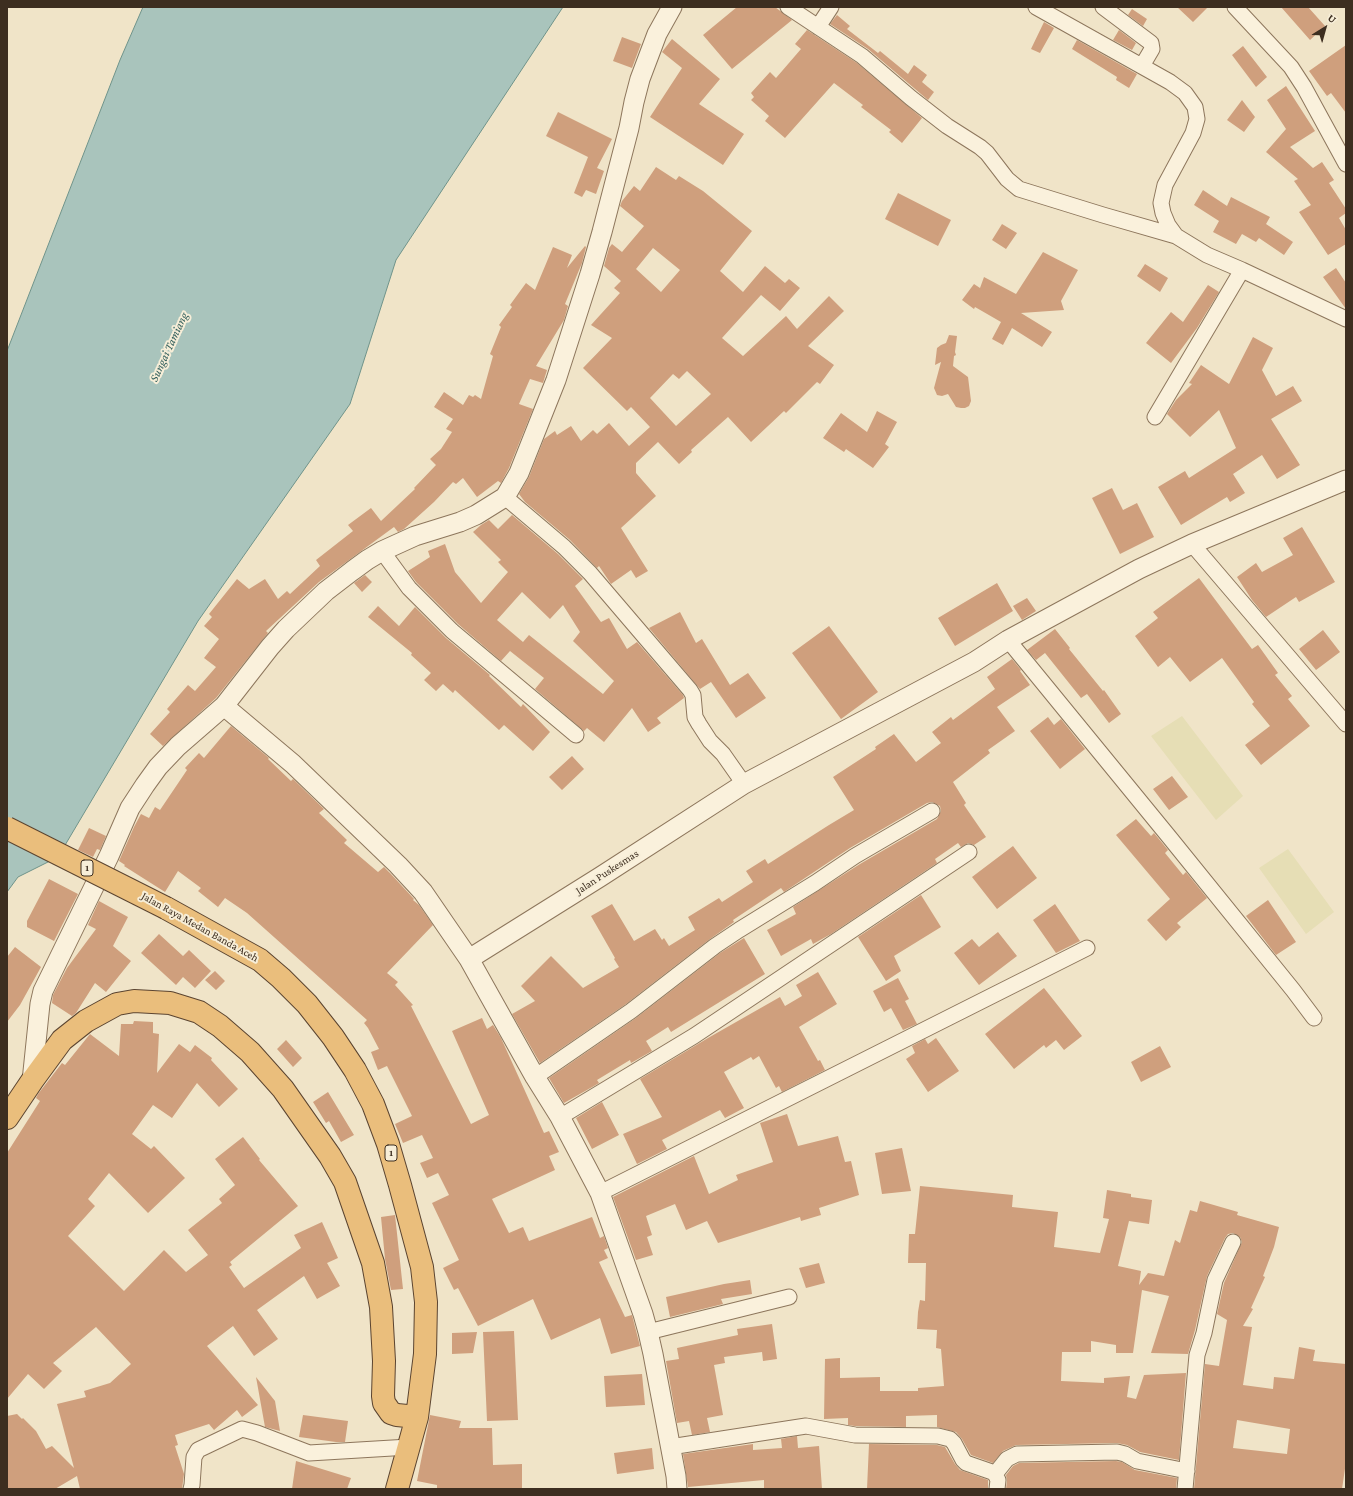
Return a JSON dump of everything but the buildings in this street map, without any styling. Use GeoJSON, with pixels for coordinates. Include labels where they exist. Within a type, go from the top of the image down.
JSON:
{"type":"FeatureCollection","features":[{"type":"Feature","properties":{"kind":"highway","name":"Jalan Raya Medan Banda Aceh"},"geometry":{"type":"LineString","coordinates":[[7,828],[166,908],[260,960],[281,978],[306,1004],[333,1037],[355,1070],[373,1104],[388,1144],[422,1267],[426,1302],[425,1354],[418,1417],[397,1489]]}},
{"type":"Feature","properties":{"kind":"highway"},"geometry":{"type":"LineString","coordinates":[[7,1118],[62,1040],[86,1020],[117,1004],[134,1001],[170,1003],[199,1012],[226,1031],[250,1052],[283,1089],[330,1156],[345,1182],[373,1263],[381,1307],[384,1361],[384,1403],[391,1413],[418,1417]]}},
{"type":"Feature","properties":{"kind":"street"},"geometry":{"type":"LineString","coordinates":[[32,1081],[40,1004],[43,991],[109,856],[130,808],[167,756],[224,706],[286,629],[326,591],[366,560],[415,536],[460,522],[476,515],[505,497],[519,473],[556,380],[598,246],[629,128],[640,79],[657,34],[672,7]]}},
{"type":"Feature","properties":{"kind":"street"},"geometry":{"type":"LineString","coordinates":[[788,7],[862,56],[911,98],[947,126],[980,147],[987,153],[1007,179],[1019,189],[1176,236],[1207,255],[1346,319]]}},
{"type":"Feature","properties":{"kind":"street"},"geometry":{"type":"LineString","coordinates":[[818,27],[831,7]]}},
{"type":"Feature","properties":{"kind":"street"},"geometry":{"type":"LineString","coordinates":[[1036,7],[1142,66],[1185,93],[1195,107],[1197,119],[1193,132],[1165,186],[1161,203],[1168,225],[1176,236]]}},
{"type":"Feature","properties":{"kind":"street"},"geometry":{"type":"LineString","coordinates":[[1103,7],[1151,43],[1152,48],[1142,66]]}},
{"type":"Feature","properties":{"kind":"street"},"geometry":{"type":"LineString","coordinates":[[1235,7],[1291,66],[1346,164]]}},
{"type":"Feature","properties":{"kind":"street"},"geometry":{"type":"LineString","coordinates":[[1155,417],[1242,270]]}},
{"type":"Feature","properties":{"kind":"street","name":"Jalan Puskesmas"},"geometry":{"type":"LineString","coordinates":[[469,959],[744,784],[974,662],[1008,640],[1139,569],[1192,544],[1297,499],[1346,480]]}},
{"type":"Feature","properties":{"kind":"street"},"geometry":{"type":"LineString","coordinates":[[505,497],[564,547],[590,573],[678,678],[690,690],[693,695],[695,716],[699,724],[710,741],[723,754],[744,784]]}},
{"type":"Feature","properties":{"kind":"street"},"geometry":{"type":"LineString","coordinates":[[1192,544],[1346,724]]}},
{"type":"Feature","properties":{"kind":"street"},"geometry":{"type":"LineString","coordinates":[[382,551],[409,588],[452,631],[576,735]]}},
{"type":"Feature","properties":{"kind":"street"},"geometry":{"type":"LineString","coordinates":[[1008,640],[1170,838],[1314,1018]]}},
{"type":"Feature","properties":{"kind":"street"},"geometry":{"type":"LineString","coordinates":[[224,706],[293,764],[398,865],[423,892],[469,959],[535,1077],[560,1117],[600,1193],[648,1332],[670,1447],[676,1489]]}},
{"type":"Feature","properties":{"kind":"street"},"geometry":{"type":"LineString","coordinates":[[535,1077],[630,1011],[715,946],[855,856],[932,811]]}},
{"type":"Feature","properties":{"kind":"street"},"geometry":{"type":"LineString","coordinates":[[560,1117],[694,1036],[969,852]]}},
{"type":"Feature","properties":{"kind":"street"},"geometry":{"type":"LineString","coordinates":[[600,1193],[1087,948]]}},
{"type":"Feature","properties":{"kind":"street"},"geometry":{"type":"LineString","coordinates":[[1185,1489],[1197,1355],[1216,1280],[1233,1242]]}},
{"type":"Feature","properties":{"kind":"street"},"geometry":{"type":"LineString","coordinates":[[648,1332],[789,1297]]}},
{"type":"Feature","properties":{"kind":"street"},"geometry":{"type":"LineString","coordinates":[[670,1447],[806,1426],[855,1435],[938,1436],[950,1439],[966,1463],[995,1474],[998,1480],[998,1489]]}},
{"type":"Feature","properties":{"kind":"street"},"geometry":{"type":"LineString","coordinates":[[191,1489],[194,1457],[198,1450],[242,1429],[257,1433],[309,1453],[409,1447]]}},
{"type":"Feature","properties":{"kind":"street"},"geometry":{"type":"LineString","coordinates":[[995,1474],[1007,1459],[1016,1454],[1117,1452],[1137,1461],[1187,1471]]}},
{"type":"Feature","properties":{"kind":"shaded area"},"geometry":{"type":"Polygon","coordinates":[[[1182,716],[1243,796],[1216,820],[1151,736],[1182,716]]]}},
{"type":"Feature","properties":{"kind":"shaded area"},"geometry":{"type":"Polygon","coordinates":[[[1288,849],[1334,912],[1306,934],[1259,868],[1288,849]]]}},
{"type":"Feature","properties":{"kind":"water","name":"Sungai Tamiang"},"geometry":{"type":"Polygon","coordinates":[[[143,7],[563,7],[396,260],[350,404],[198,621],[58,857],[18,877],[7,892],[7,351],[120,60],[143,7]]]}}]}
